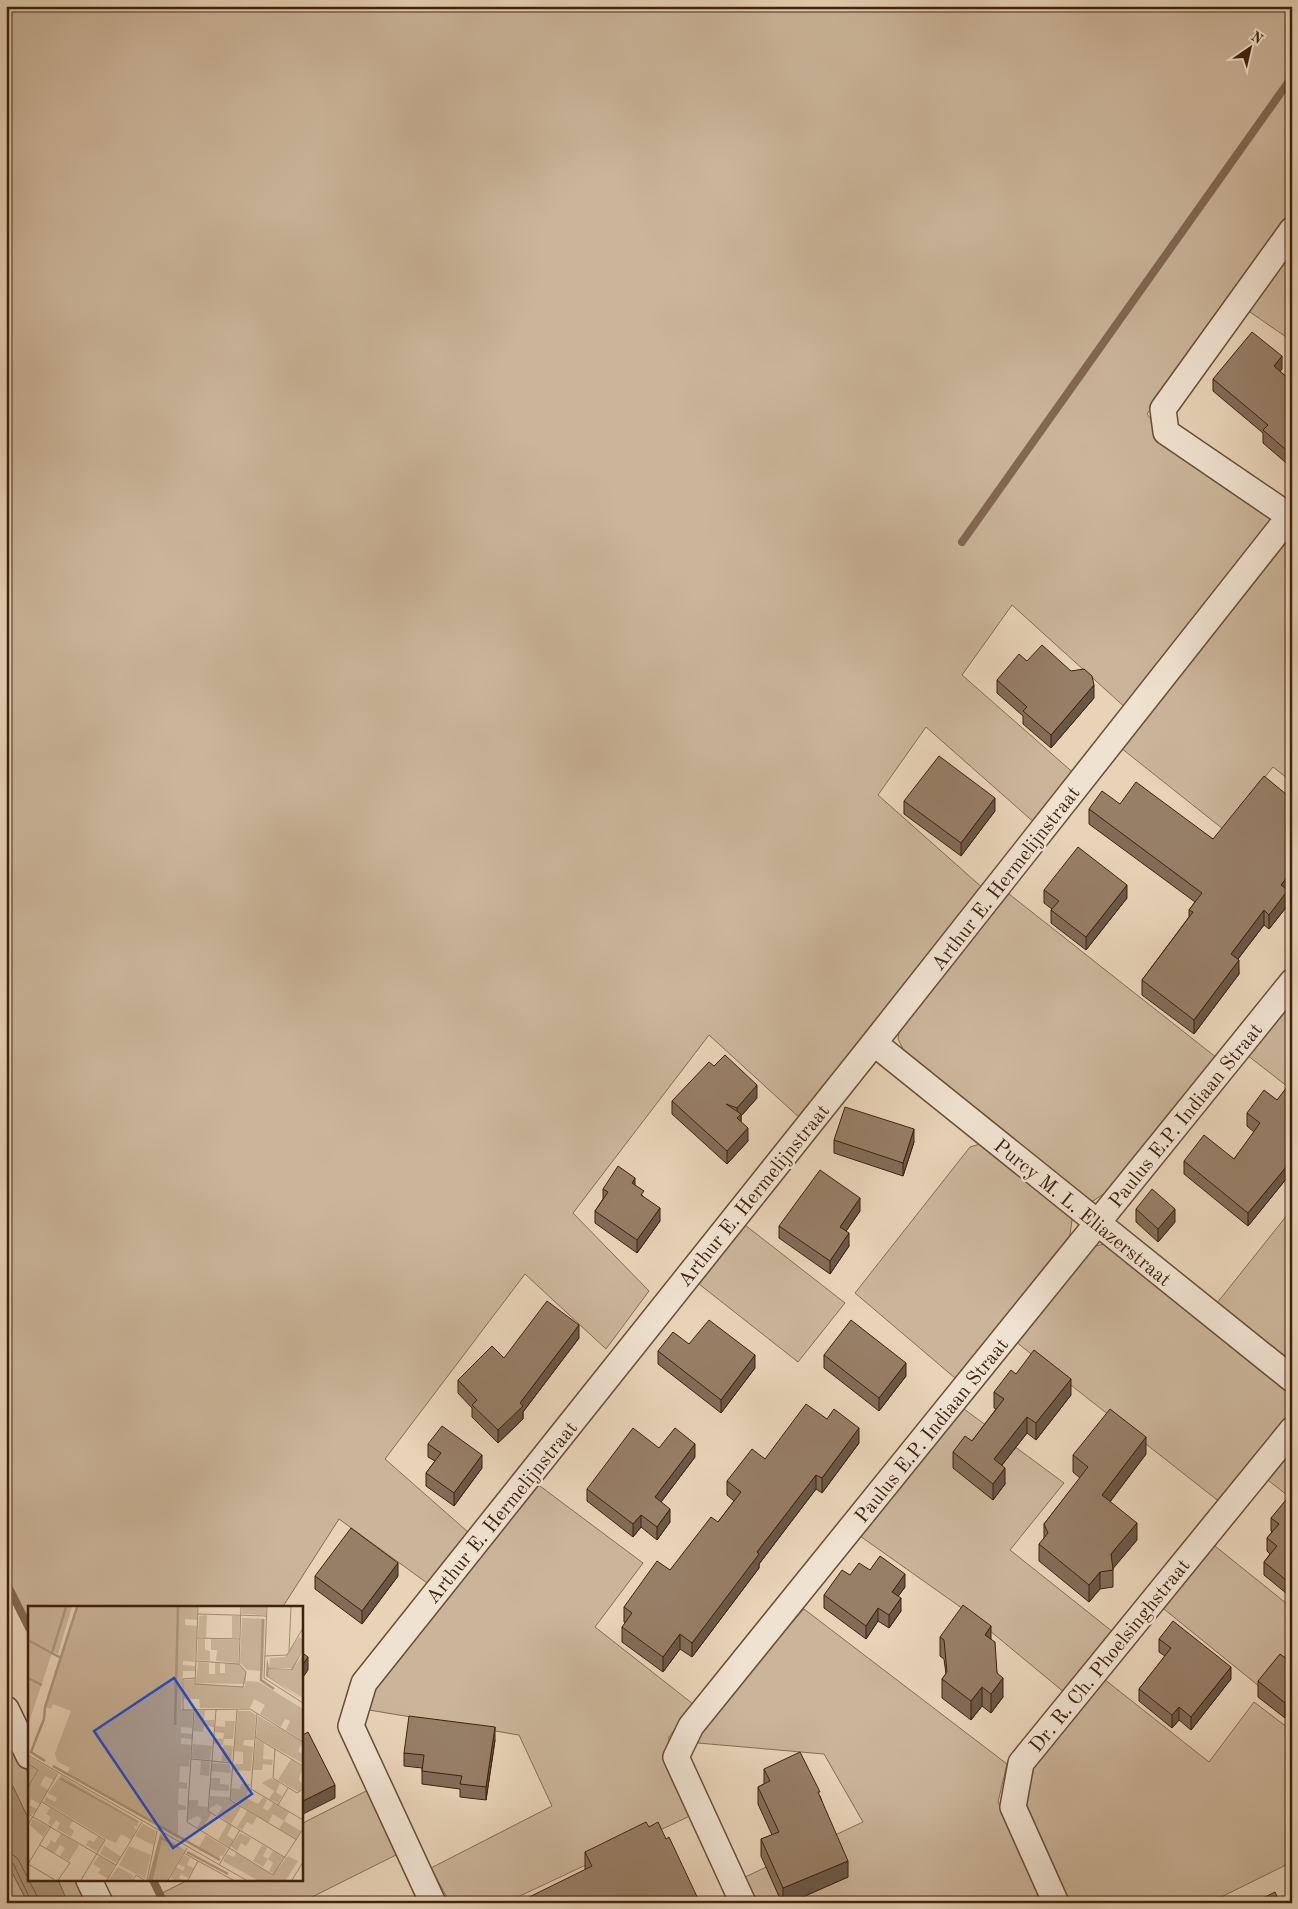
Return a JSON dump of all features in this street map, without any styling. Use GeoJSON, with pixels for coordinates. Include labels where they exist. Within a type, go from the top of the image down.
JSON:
{"type":"FeatureCollection","features":[{"type":"Feature","properties":{"kind":"street"},"geometry":{"type":"LineString","coordinates":[[1290,518],[1166,432],[1163,409],[1292,230]]}},
{"type":"Feature","properties":{"kind":"street","name":"Arthur E. Hermelijnstraat"},"geometry":{"type":"LineString","coordinates":[[433,1903],[350,1726],[364,1684],[1290,518]]}},
{"type":"Feature","properties":{"kind":"street","name":"Paulus E.P. Indiaan Straat"},"geometry":{"type":"LineString","coordinates":[[743,1903],[676,1757],[691,1726],[1292,982]]}},
{"type":"Feature","properties":{"kind":"street","name":"Purcy M. L. Eliazerstraat"},"geometry":{"type":"LineString","coordinates":[[874,1043],[1292,1379]]}},
{"type":"Feature","properties":{"kind":"street","name":"Dr. R. Ch. Phoelsinghstraat"},"geometry":{"type":"LineString","coordinates":[[1056,1903],[1013,1807],[1021,1763],[1292,1430]]}},
{"type":"Feature","properties":{"kind":"street"},"geometry":{"type":"LineString","coordinates":[[6,1709],[28,1754]]}},
{"type":"Feature","properties":{"kind":"street"},"geometry":{"type":"LineString","coordinates":[[90,1882],[100,1903]]}},
{"type":"Feature","properties":{"kind":"shaded area"},"geometry":{"type":"Polygon","coordinates":[[[6,6],[1292,6],[1292,211],[1147,414],[1156,426],[1270,518],[1273,527],[1128,710],[1012,605],[962,675],[1077,776],[1037,825],[926,727],[878,795],[985,890],[802,1120],[709,1035],[573,1213],[649,1291],[606,1349],[525,1274],[385,1459],[468,1532],[427,1583],[339,1519],[283,1606],[28,1606],[28,1626],[6,1582],[6,6]]]}},
{"type":"Feature","properties":{"kind":"shaded area"},"geometry":{"type":"Polygon","coordinates":[[[1292,250],[1292,341],[1247,310],[1292,250]]]}},
{"type":"Feature","properties":{"kind":"shaded area"},"geometry":{"type":"Polygon","coordinates":[[[1292,542],[1292,782],[1273,767],[1223,829],[1121,748],[1282,545],[1292,542]]]}},
{"type":"Feature","properties":{"kind":"shaded area"},"geometry":{"type":"Polygon","coordinates":[[[1009,894],[1217,1058],[1114,1187],[1093,1201],[1078,1196],[906,1055],[898,1039],[900,1026],[1009,894]]]}},
{"type":"Feature","properties":{"kind":"shaded area"},"geometry":{"type":"Polygon","coordinates":[[[1292,998],[1292,1090],[1247,1055],[1292,998]]]}},
{"type":"Feature","properties":{"kind":"shaded area"},"geometry":{"type":"Polygon","coordinates":[[[983,1143],[1065,1207],[1072,1220],[1070,1235],[955,1378],[855,1293],[970,1147],[983,1143]]]}},
{"type":"Feature","properties":{"kind":"shaded area"},"geometry":{"type":"Polygon","coordinates":[[[1292,1209],[1292,1370],[1213,1308],[1292,1209]]]}},
{"type":"Feature","properties":{"kind":"shaded area"},"geometry":{"type":"Polygon","coordinates":[[[745,1225],[845,1303],[798,1362],[699,1284],[745,1225]]]}},
{"type":"Feature","properties":{"kind":"shaded area"},"geometry":{"type":"Polygon","coordinates":[[[1105,1244],[1282,1383],[1289,1398],[1286,1427],[1221,1503],[1016,1342],[1090,1247],[1105,1244]]]}},
{"type":"Feature","properties":{"kind":"shaded area"},"geometry":{"type":"Polygon","coordinates":[[[964,1409],[1064,1483],[1010,1550],[1113,1632],[1065,1693],[966,1611],[860,1536],[964,1409]]]}},
{"type":"Feature","properties":{"kind":"shaded area"},"geometry":{"type":"Polygon","coordinates":[[[1292,1442],[1292,1499],[1264,1477],[1292,1442]]]}},
{"type":"Feature","properties":{"kind":"shaded area"},"geometry":{"type":"Polygon","coordinates":[[[536,1483],[643,1563],[595,1627],[693,1704],[669,1737],[668,1763],[692,1815],[505,1903],[450,1903],[431,1868],[552,1806],[519,1735],[363,1709],[373,1686],[536,1483]]]}},
{"type":"Feature","properties":{"kind":"shaded area"},"geometry":{"type":"Polygon","coordinates":[[[1210,1542],[1292,1608],[1292,1648],[1260,1687],[1159,1605],[1210,1542]]]}},
{"type":"Feature","properties":{"kind":"shaded area"},"geometry":{"type":"Polygon","coordinates":[[[804,1609],[1007,1764],[998,1802],[1046,1903],[758,1903],[745,1877],[863,1822],[824,1754],[698,1743],[702,1725],[804,1609]]]}},
{"type":"Feature","properties":{"kind":"shaded area"},"geometry":{"type":"Polygon","coordinates":[[[1104,1679],[1209,1762],[1254,1702],[1292,1731],[1292,1862],[1209,1903],[1066,1903],[1021,1798],[1035,1759],[1104,1679]]]}},
{"type":"Feature","properties":{"kind":"shaded area"},"geometry":{"type":"Polygon","coordinates":[[[6,1729],[28,1773],[28,1818],[6,1772],[6,1729]]]}},
{"type":"Feature","properties":{"kind":"shaded area"},"geometry":{"type":"Polygon","coordinates":[[[368,1790],[400,1853],[300,1903],[164,1903],[160,1894],[184,1882],[302,1882],[302,1823],[368,1790]]]}},
{"type":"Feature","properties":{"kind":"shaded area"},"geometry":{"type":"Polygon","coordinates":[[[6,1861],[28,1903],[6,1903],[6,1861]]]}},
{"type":"Feature","properties":{"kind":"shaded area"},"geometry":{"type":"Polygon","coordinates":[[[59,1882],[81,1882],[91,1903],[68,1903],[59,1882]]]}},
{"type":"Feature","properties":{"kind":"water"},"geometry":{"type":"Polygon","coordinates":[[[6,1772],[28,1818],[28,1882],[59,1882],[68,1903],[28,1903],[6,1861],[6,1772]]]}},
{"type":"Feature","properties":{"kind":"building"},"geometry":{"type":"Polygon","coordinates":[[[1252,332],[1282,356],[1274,366],[1292,382],[1292,455],[1263,430],[1268,425],[1213,379],[1252,332]]]}},
{"type":"Feature","properties":{"kind":"building"},"geometry":{"type":"Polygon","coordinates":[[[1042,645],[1071,671],[1084,669],[1092,676],[1094,685],[1051,735],[1023,711],[1027,707],[997,680],[1019,654],[1027,661],[1042,645]]]}},
{"type":"Feature","properties":{"kind":"building"},"geometry":{"type":"Polygon","coordinates":[[[939,756],[995,798],[961,843],[904,801],[939,756]]]}},
{"type":"Feature","properties":{"kind":"building"},"geometry":{"type":"Polygon","coordinates":[[[1264,776],[1292,799],[1292,871],[1281,885],[1288,890],[1269,915],[1264,910],[1231,954],[1239,960],[1194,1020],[1142,980],[1193,912],[1189,910],[1202,893],[1089,809],[1102,791],[1120,804],[1136,782],[1213,839],[1264,776]]]}},
{"type":"Feature","properties":{"kind":"building"},"geometry":{"type":"Polygon","coordinates":[[[1078,847],[1127,885],[1086,937],[1051,910],[1059,901],[1044,890],[1078,847]]]}},
{"type":"Feature","properties":{"kind":"building"},"geometry":{"type":"Polygon","coordinates":[[[725,1055],[757,1085],[737,1108],[726,1104],[741,1114],[737,1118],[748,1128],[727,1151],[672,1101],[709,1062],[714,1066],[725,1055]]]}},
{"type":"Feature","properties":{"kind":"building"},"geometry":{"type":"Polygon","coordinates":[[[1287,1087],[1292,1091],[1292,1161],[1248,1213],[1184,1161],[1204,1135],[1234,1159],[1260,1123],[1247,1113],[1264,1090],[1277,1100],[1287,1087]]]}},
{"type":"Feature","properties":{"kind":"building"},"geometry":{"type":"Polygon","coordinates":[[[845,1107],[914,1129],[903,1163],[834,1140],[845,1107]]]}},
{"type":"Feature","properties":{"kind":"building"},"geometry":{"type":"Polygon","coordinates":[[[618,1166],[635,1178],[632,1183],[644,1191],[641,1195],[660,1208],[637,1240],[595,1211],[608,1192],[603,1189],[618,1166]]]}},
{"type":"Feature","properties":{"kind":"building"},"geometry":{"type":"Polygon","coordinates":[[[820,1170],[860,1198],[840,1227],[849,1233],[830,1261],[779,1226],[820,1170]]]}},
{"type":"Feature","properties":{"kind":"building"},"geometry":{"type":"Polygon","coordinates":[[[1152,1189],[1175,1209],[1158,1229],[1136,1209],[1152,1189]]]}},
{"type":"Feature","properties":{"kind":"building"},"geometry":{"type":"Polygon","coordinates":[[[547,1301],[579,1325],[520,1403],[523,1406],[498,1430],[472,1405],[477,1400],[458,1380],[492,1346],[504,1358],[547,1301]]]}},
{"type":"Feature","properties":{"kind":"building"},"geometry":{"type":"Polygon","coordinates":[[[709,1320],[755,1355],[721,1400],[658,1351],[673,1332],[689,1344],[709,1320]]]}},
{"type":"Feature","properties":{"kind":"building"},"geometry":{"type":"Polygon","coordinates":[[[851,1320],[906,1363],[879,1398],[824,1355],[851,1320]]]}},
{"type":"Feature","properties":{"kind":"building"},"geometry":{"type":"Polygon","coordinates":[[[1034,1350],[1071,1379],[1036,1423],[1027,1417],[994,1459],[1005,1468],[993,1484],[953,1452],[965,1436],[972,1441],[1004,1399],[994,1392],[1011,1370],[1016,1374],[1034,1350]]]}},
{"type":"Feature","properties":{"kind":"building"},"geometry":{"type":"Polygon","coordinates":[[[806,1404],[827,1419],[834,1409],[859,1428],[822,1478],[816,1475],[757,1552],[759,1554],[692,1643],[680,1634],[663,1657],[622,1627],[632,1613],[624,1607],[657,1561],[670,1570],[711,1517],[718,1522],[741,1492],[727,1481],[752,1449],[765,1459],[806,1404]]]}},
{"type":"Feature","properties":{"kind":"building"},"geometry":{"type":"Polygon","coordinates":[[[1110,1409],[1146,1437],[1102,1495],[1137,1523],[1111,1554],[1113,1570],[1100,1572],[1089,1585],[1039,1544],[1048,1533],[1044,1524],[1088,1467],[1073,1455],[1110,1409]]]}},
{"type":"Feature","properties":{"kind":"building"},"geometry":{"type":"Polygon","coordinates":[[[442,1426],[482,1455],[454,1493],[426,1473],[441,1453],[428,1444],[442,1426]]]}},
{"type":"Feature","properties":{"kind":"building"},"geometry":{"type":"Polygon","coordinates":[[[633,1428],[659,1448],[675,1428],[695,1444],[655,1497],[670,1509],[657,1527],[641,1515],[633,1524],[587,1489],[633,1428]]]}},
{"type":"Feature","properties":{"kind":"building"},"geometry":{"type":"Polygon","coordinates":[[[1290,1495],[1292,1496],[1292,1585],[1264,1562],[1277,1546],[1267,1538],[1279,1524],[1271,1518],[1290,1495]]]}},
{"type":"Feature","properties":{"kind":"building"},"geometry":{"type":"Polygon","coordinates":[[[351,1528],[398,1563],[362,1611],[315,1576],[351,1528]]]}},
{"type":"Feature","properties":{"kind":"building"},"geometry":{"type":"Polygon","coordinates":[[[880,1556],[905,1574],[892,1592],[901,1598],[889,1615],[878,1608],[866,1626],[824,1595],[842,1570],[850,1575],[859,1563],[870,1570],[880,1556]]]}},
{"type":"Feature","properties":{"kind":"building"},"geometry":{"type":"Polygon","coordinates":[[[963,1605],[991,1626],[985,1635],[995,1642],[997,1673],[1003,1678],[991,1694],[982,1687],[971,1701],[942,1679],[947,1672],[944,1640],[940,1637],[963,1605]]]}},
{"type":"Feature","properties":{"kind":"building"},"geometry":{"type":"Polygon","coordinates":[[[1173,1621],[1231,1667],[1191,1717],[1179,1707],[1172,1715],[1139,1689],[1171,1648],[1159,1639],[1173,1621]]]}},
{"type":"Feature","properties":{"kind":"building"},"geometry":{"type":"Polygon","coordinates":[[[302,1653],[308,1657],[302,1666],[302,1653]]]}},
{"type":"Feature","properties":{"kind":"building"},"geometry":{"type":"Polygon","coordinates":[[[1280,1654],[1292,1663],[1292,1695],[1285,1703],[1258,1681],[1280,1654]]]}},
{"type":"Feature","properties":{"kind":"building"},"geometry":{"type":"Polygon","coordinates":[[[409,1716],[495,1727],[486,1787],[460,1784],[462,1776],[422,1771],[424,1755],[404,1753],[409,1716]]]}},
{"type":"Feature","properties":{"kind":"building"},"geometry":{"type":"Polygon","coordinates":[[[308,1732],[335,1785],[302,1802],[302,1735],[308,1732]]]}},
{"type":"Feature","properties":{"kind":"building"},"geometry":{"type":"Polygon","coordinates":[[[800,1752],[820,1792],[818,1792],[848,1861],[783,1888],[761,1839],[779,1832],[758,1787],[770,1781],[764,1769],[800,1752]]]}},
{"type":"Feature","properties":{"kind":"building"},"geometry":{"type":"Polygon","coordinates":[[[646,1822],[649,1827],[658,1822],[666,1839],[669,1837],[700,1903],[517,1903],[592,1866],[585,1852],[646,1822]]]}},
{"type":"Feature","properties":{"kind":"building"},"geometry":{"type":"Polygon","coordinates":[[[1275,1892],[1280,1903],[1253,1903],[1275,1892]]]}},
{"type":"Feature","properties":{"kind":"waterway"},"geometry":{"type":"LineString","coordinates":[[962,542],[1292,77]]}},
{"type":"Feature","properties":{"kind":"waterway"},"geometry":{"type":"LineString","coordinates":[[6,1582],[28,1626]]}},
{"type":"Feature","properties":{"kind":"waterway"},"geometry":{"type":"LineString","coordinates":[[154,1882],[164,1903]]}}]}
